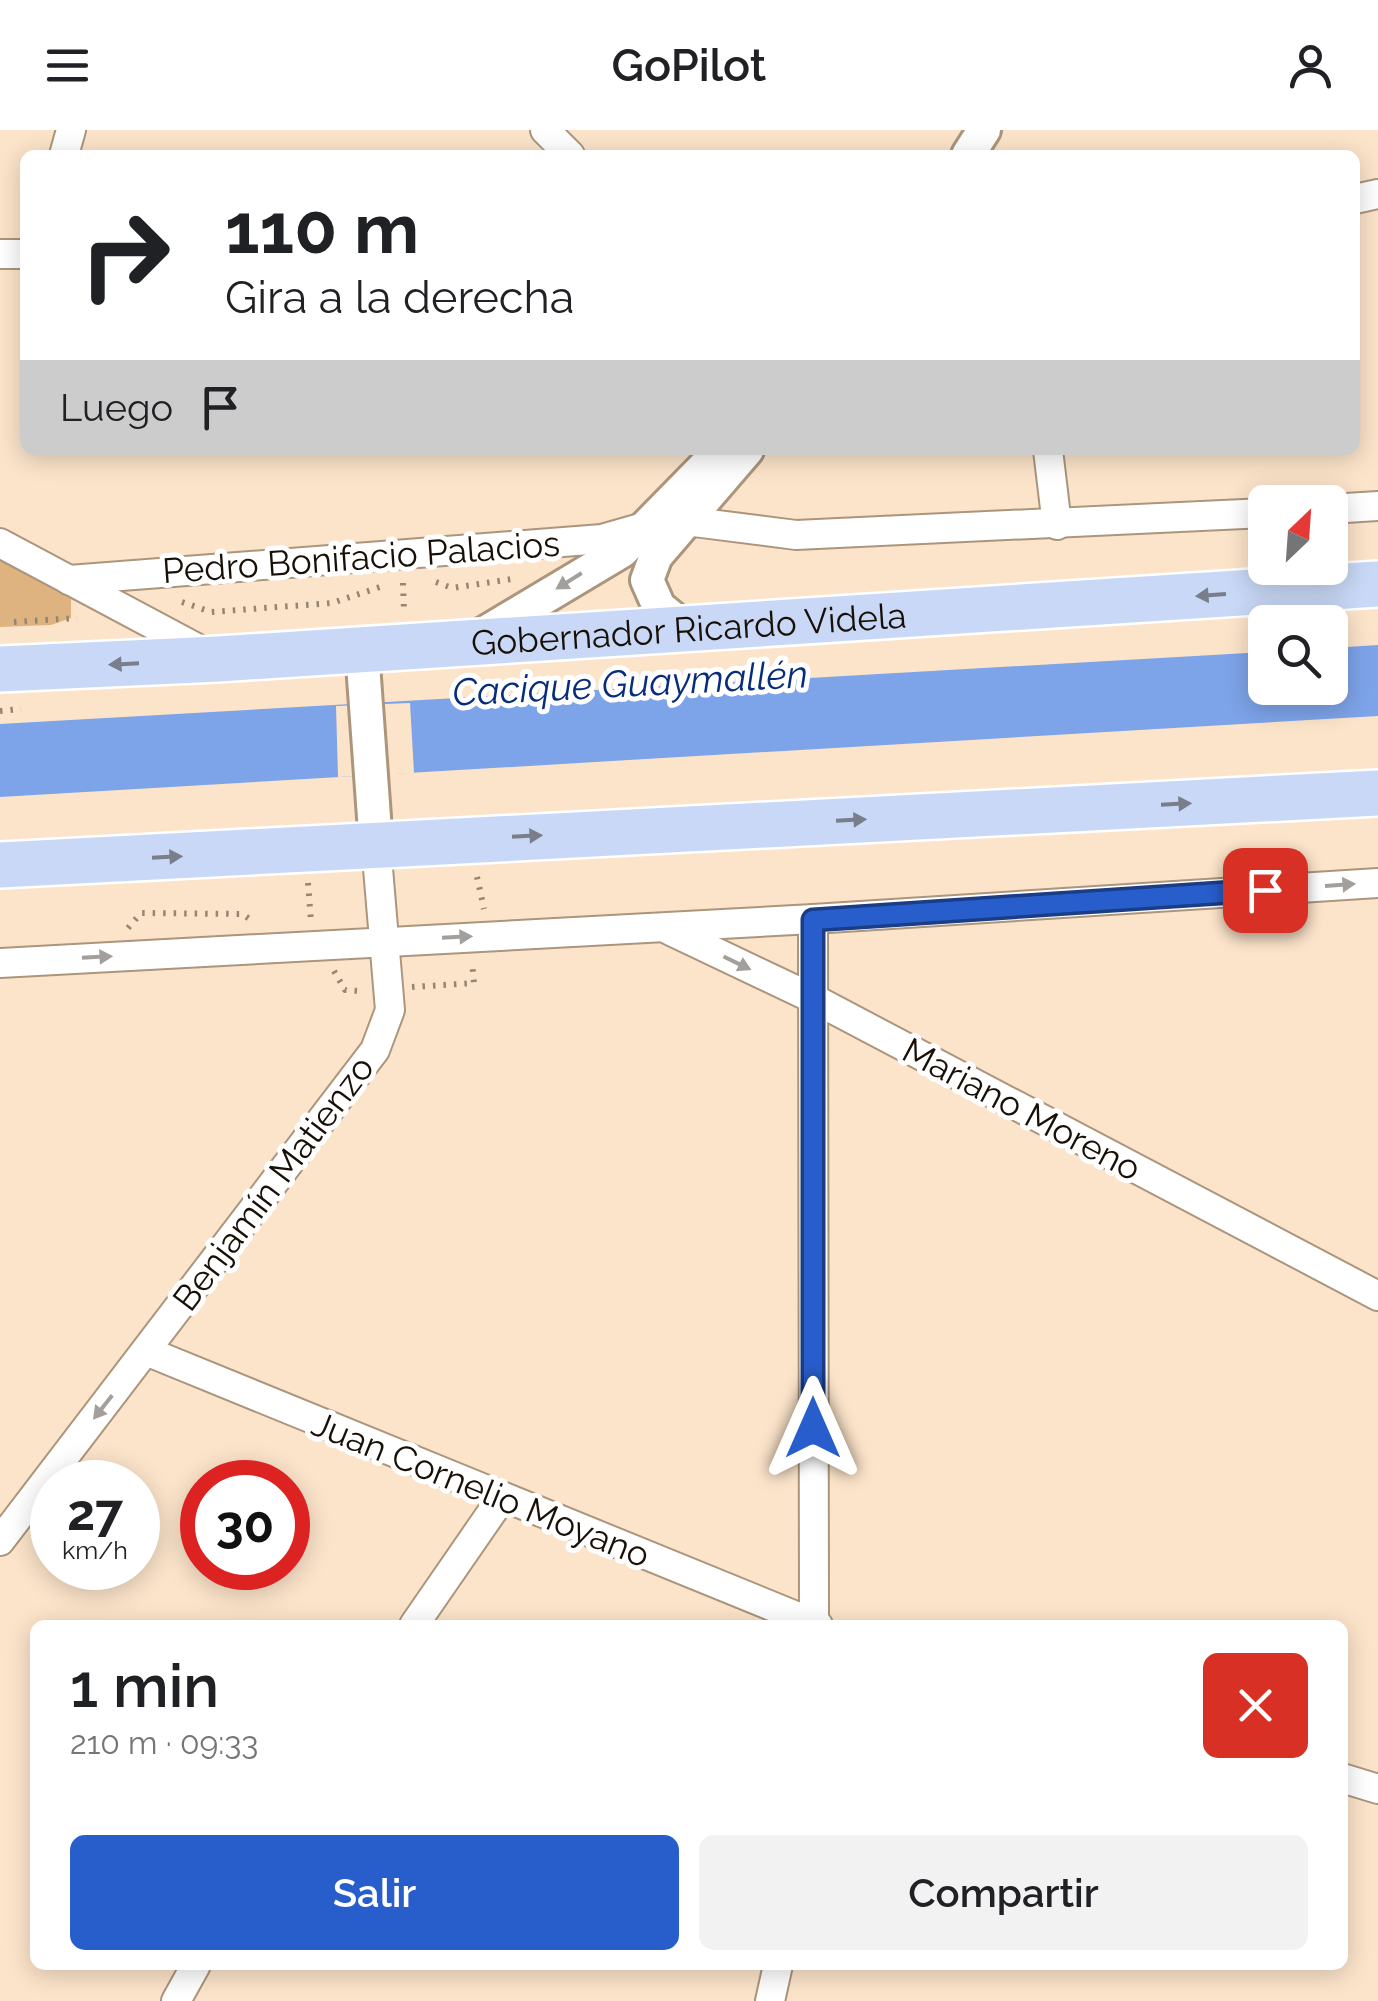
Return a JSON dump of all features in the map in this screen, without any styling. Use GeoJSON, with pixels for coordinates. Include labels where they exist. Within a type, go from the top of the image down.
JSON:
{"type":"FeatureCollection","features":[{"type":"Feature","properties":{"kind":"highway","name":"Gobernador Ricardo Videla"},"geometry":{"type":"LineString","coordinates":[[0,669],[218,659],[1378,584]]}},
{"type":"Feature","properties":{"kind":"highway"},"geometry":{"type":"LineString","coordinates":[[0,865],[1378,793]]}},
{"type":"Feature","properties":{"kind":"street"},"geometry":{"type":"LineString","coordinates":[[544,130],[565,150]]}},
{"type":"Feature","properties":{"kind":"street"},"geometry":{"type":"LineString","coordinates":[[470,642],[622,551],[652,525],[716,455]]}},
{"type":"Feature","properties":{"kind":"street"},"geometry":{"type":"LineString","coordinates":[[686,629],[660,607],[648,580],[656,556],[743,455]]}},
{"type":"Feature","properties":{"kind":"street"},"geometry":{"type":"LineString","coordinates":[[1049,455],[1057,524]]}},
{"type":"Feature","properties":{"kind":"street"},"geometry":{"type":"LineString","coordinates":[[1348,508],[1378,506]]}},
{"type":"Feature","properties":{"kind":"street"},"geometry":{"type":"LineString","coordinates":[[686,522],[796,534],[1248,514]]}},
{"type":"Feature","properties":{"kind":"street","name":"Pedro Bonifacio Palacios"},"geometry":{"type":"LineString","coordinates":[[69,580],[602,539],[652,525]]}},
{"type":"Feature","properties":{"kind":"street"},"geometry":{"type":"LineString","coordinates":[[0,543],[218,659]]}},
{"type":"Feature","properties":{"kind":"street","name":"Benjamín Matienzo"},"geometry":{"type":"LineString","coordinates":[[0,1541],[375,1050],[390,1010],[362,650]]}},
{"type":"Feature","properties":{"kind":"street"},"geometry":{"type":"LineString","coordinates":[[0,963],[813,920],[1378,883]]}},
{"type":"Feature","properties":{"kind":"street"},"geometry":{"type":"LineString","coordinates":[[813,920],[815,1620]]}},
{"type":"Feature","properties":{"kind":"street","name":"Mariano Moreno"},"geometry":{"type":"LineString","coordinates":[[663,926],[812,998],[1378,1296]]}},
{"type":"Feature","properties":{"kind":"street","name":"Juan Cornelio Moyano"},"geometry":{"type":"LineString","coordinates":[[146,1351],[803,1620]]}},
{"type":"Feature","properties":{"kind":"street"},"geometry":{"type":"LineString","coordinates":[[417,1620],[501,1499]]}},
{"type":"Feature","properties":{"kind":"street"},"geometry":{"type":"LineString","coordinates":[[1348,1780],[1378,1788]]}},
{"type":"Feature","properties":{"kind":"street"},"geometry":{"type":"LineString","coordinates":[[176,2001],[193,1970]]}},
{"type":"Feature","properties":{"kind":"street"},"geometry":{"type":"LineString","coordinates":[[770,2001],[777,1970]]}},
{"type":"Feature","properties":{"kind":"path"},"geometry":{"type":"LineString","coordinates":[[470,839],[480,900],[493,920]]}},
{"type":"Feature","properties":{"kind":"shaded area"},"geometry":{"type":"Polygon","coordinates":[[[0,560],[71,599],[71,618],[51,625],[0,627],[0,560]]]}},
{"type":"Feature","properties":{"kind":"water"},"geometry":{"type":"Polygon","coordinates":[[[1378,645],[1378,716],[0,797],[0,724],[1248,653],[1248,705],[1348,705],[1348,647],[1378,645]]]}},
{"type":"Feature","properties":{"kind":"pier"},"geometry":{"type":"Polygon","coordinates":[[[410,703],[414,773],[338,777],[336,706],[410,703]]]}},
{"type":"Feature","properties":{"kind":"route"},"geometry":{"type":"LineString","coordinates":[[813,1428],[813,920],[1265,890]]}},
{"type":"Feature","properties":{"kind":"water label","name":"Cacique Guaymallén"},"geometry":{"type":"Point","coordinates":[630,683]}}]}
